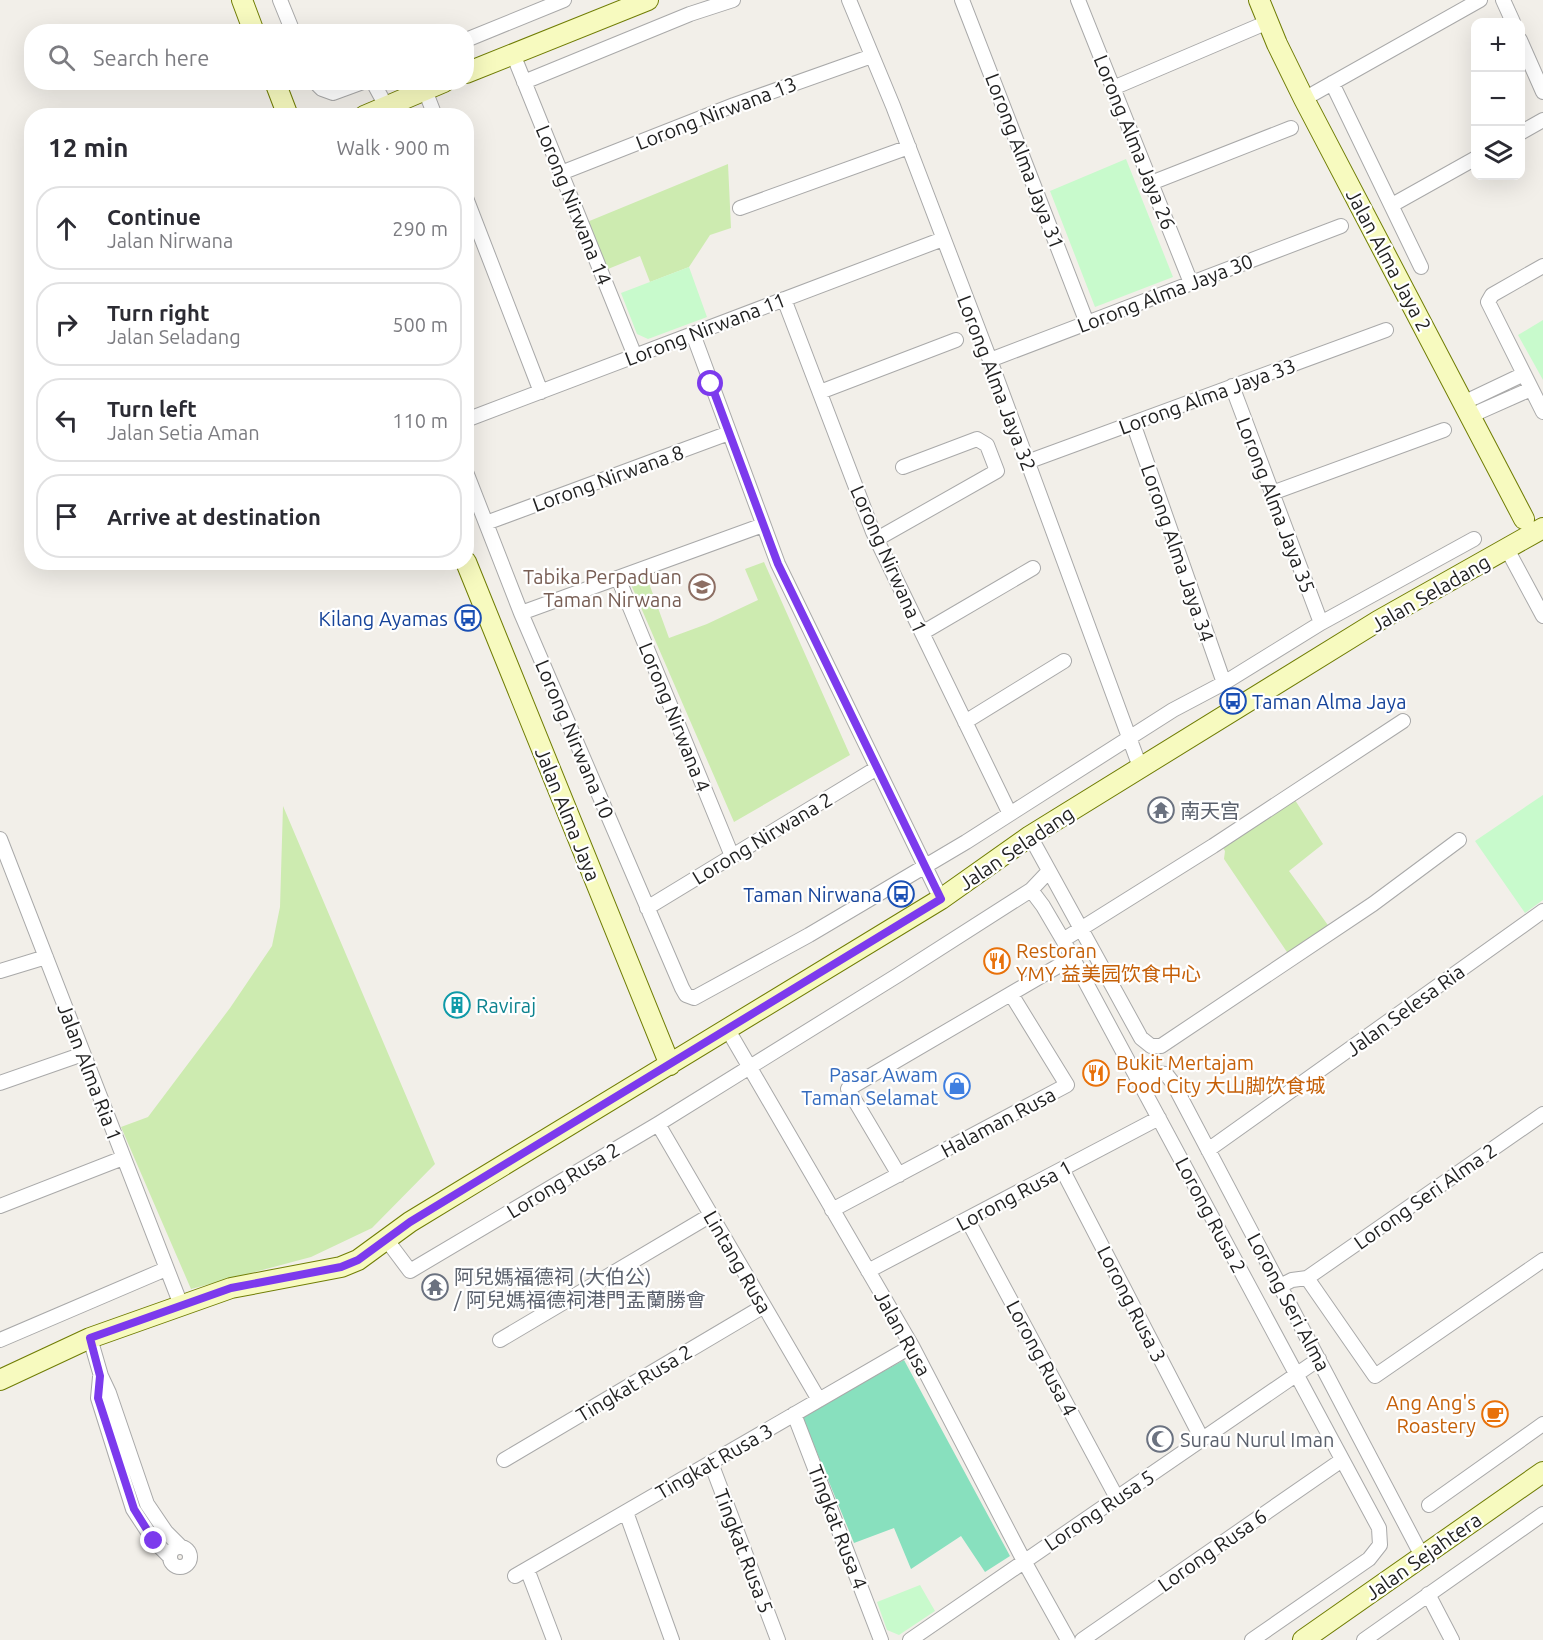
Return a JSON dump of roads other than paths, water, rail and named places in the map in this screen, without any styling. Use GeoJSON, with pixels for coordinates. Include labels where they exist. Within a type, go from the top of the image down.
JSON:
{"type":"FeatureCollection","features":[{"type":"Feature","properties":{"kind":"street"},"geometry":{"type":"LineString","coordinates":[[242,0],[251,24]]}},
{"type":"Feature","properties":{"kind":"street"},"geometry":{"type":"LineString","coordinates":[[280,0],[290,24]]}},
{"type":"Feature","properties":{"kind":"street"},"geometry":{"type":"LineString","coordinates":[[474,37],[564,0]]}},
{"type":"Feature","properties":{"kind":"street"},"geometry":{"type":"LineString","coordinates":[[474,70],[648,0]]}},
{"type":"Feature","properties":{"kind":"street"},"geometry":{"type":"LineString","coordinates":[[524,82],[733,0]]}},
{"type":"Feature","properties":{"kind":"street","name":"Lorong Alma Jaya 32"},"geometry":{"type":"LineString","coordinates":[[849,0],[909,147],[990,360],[1140,767]]}},
{"type":"Feature","properties":{"kind":"street","name":"Lorong Alma Jaya 31"},"geometry":{"type":"LineString","coordinates":[[962,0],[1087,323]]}},
{"type":"Feature","properties":{"kind":"street","name":"Lorong Alma Jaya 26"},"geometry":{"type":"LineString","coordinates":[[1078,0],[1191,283]]}},
{"type":"Feature","properties":{"kind":"street","name":"Jalan Alma Jaya 2"},"geometry":{"type":"LineString","coordinates":[[1259,0],[1304,99],[1467,410],[1533,518],[1487,560]]}},
{"type":"Feature","properties":{"kind":"street"},"geometry":{"type":"LineString","coordinates":[[1304,99],[1480,0]]}},
{"type":"Feature","properties":{"kind":"street"},"geometry":{"type":"LineString","coordinates":[[1503,0],[1511,18]]}},
{"type":"Feature","properties":{"kind":"street"},"geometry":{"type":"LineString","coordinates":[[1113,88],[1268,22]]}},
{"type":"Feature","properties":{"kind":"street"},"geometry":{"type":"LineString","coordinates":[[1525,49],[1543,92]]}},
{"type":"Feature","properties":{"kind":"street","name":"Lorong Nirwana 14"},"geometry":{"type":"LineString","coordinates":[[513,54],[635,356]]}},
{"type":"Feature","properties":{"kind":"street","name":"Lorong Nirwana 13"},"geometry":{"type":"LineString","coordinates":[[561,173],[734,105],[872,56]]}},
{"type":"Feature","properties":{"kind":"street"},"geometry":{"type":"LineString","coordinates":[[1332,83],[1421,267]]}},
{"type":"Feature","properties":{"kind":"street"},"geometry":{"type":"LineString","coordinates":[[278,90],[285,108]]}},
{"type":"Feature","properties":{"kind":"street"},"geometry":{"type":"LineString","coordinates":[[325,90],[333,93],[341,90]]}},
{"type":"Feature","properties":{"kind":"street"},"geometry":{"type":"LineString","coordinates":[[377,90],[386,106]]}},
{"type":"Feature","properties":{"kind":"street"},"geometry":{"type":"LineString","coordinates":[[382,108],[425,90],[432,108]]}},
{"type":"Feature","properties":{"kind":"street"},"geometry":{"type":"LineString","coordinates":[[1525,131],[1543,120]]}},
{"type":"Feature","properties":{"kind":"street"},"geometry":{"type":"LineString","coordinates":[[1151,183],[1291,128]]}},
{"type":"Feature","properties":{"kind":"street"},"geometry":{"type":"LineString","coordinates":[[740,208],[909,147]]}},
{"type":"Feature","properties":{"kind":"street"},"geometry":{"type":"LineString","coordinates":[[1392,205],[1471,161]]}},
{"type":"Feature","properties":{"kind":"street"},"geometry":{"type":"LineString","coordinates":[[474,219],[541,392]]}},
{"type":"Feature","properties":{"kind":"street","name":"Lorong Alma Jaya 30"},"geometry":{"type":"LineString","coordinates":[[990,360],[1341,226]]}},
{"type":"Feature","properties":{"kind":"street","name":"Lorong Nirwana 11"},"geometry":{"type":"LineString","coordinates":[[474,417],[943,239]]}},
{"type":"Feature","properties":{"kind":"street"},"geometry":{"type":"LineString","coordinates":[[1543,266],[1492,295],[1488,302],[1543,412]]}},
{"type":"Feature","properties":{"kind":"street","name":"Lorong Nirwana 1"},"geometry":{"type":"LineString","coordinates":[[784,299],[877,539],[1009,812]]}},
{"type":"Feature","properties":{"kind":"street","name":"Lorong Alma Jaya 33"},"geometry":{"type":"LineString","coordinates":[[1027,462],[1386,330]]}},
{"type":"Feature","properties":{"kind":"street"},"geometry":{"type":"LineString","coordinates":[[693,334],[778,564],[941,899]]}},
{"type":"Feature","properties":{"kind":"street"},"geometry":{"type":"LineString","coordinates":[[819,392],[956,340]]}},
{"type":"Feature","properties":{"kind":"street"},"geometry":{"type":"LineString","coordinates":[[1467,410],[1524,374]]}},
{"type":"Feature","properties":{"kind":"street","name":"Lorong Alma Jaya 35"},"geometry":{"type":"LineString","coordinates":[[1232,386],[1322,623]]}},
{"type":"Feature","properties":{"kind":"street"},"geometry":{"type":"LineString","coordinates":[[1467,410],[1531,389]]}},
{"type":"Feature","properties":{"kind":"street","name":"Lorong Alma Jaya 34"},"geometry":{"type":"LineString","coordinates":[[1133,423],[1224,683]]}},
{"type":"Feature","properties":{"kind":"street"},"geometry":{"type":"LineString","coordinates":[[1272,493],[1444,430]]}},
{"type":"Feature","properties":{"kind":"street","name":"Lorong Nirwana 8"},"geometry":{"type":"LineString","coordinates":[[486,523],[729,433]]}},
{"type":"Feature","properties":{"kind":"street"},"geometry":{"type":"LineString","coordinates":[[877,539],[997,471],[987,445],[977,439],[903,467]]}},
{"type":"Feature","properties":{"kind":"street","name":"Lorong Nirwana 10"},"geometry":{"type":"LineString","coordinates":[[474,492],[521,613],[647,908],[682,988],[686,995],[694,998]]}},
{"type":"Feature","properties":{"kind":"street"},"geometry":{"type":"LineString","coordinates":[[521,613],[763,525]]}},
{"type":"Feature","properties":{"kind":"street","name":"Jalan Seladang"},"geometry":{"type":"LineString","coordinates":[[0,1380],[90,1338],[231,1288],[341,1267],[358,1260],[410,1222],[941,899],[1030,836],[1140,767],[1378,621],[1543,528]]}},
{"type":"Feature","properties":{"kind":"street","name":"Jalan Seladang"},"geometry":{"type":"LineString","coordinates":[[694,998],[809,935],[966,842],[1009,812],[1173,710],[1224,683],[1322,623],[1474,539]]}},
{"type":"Feature","properties":{"kind":"street"},"geometry":{"type":"LineString","coordinates":[[1507,549],[1538,593],[1543,616]]}},
{"type":"Feature","properties":{"kind":"street"},"geometry":{"type":"LineString","coordinates":[[922,633],[1033,568]]}},
{"type":"Feature","properties":{"kind":"street","name":"Jalan Alma Jaya"},"geometry":{"type":"LineString","coordinates":[[469,570],[670,1065]]}},
{"type":"Feature","properties":{"kind":"street","name":"Lorong Nirwana 4"},"geometry":{"type":"LineString","coordinates":[[618,578],[732,856]]}},
{"type":"Feature","properties":{"kind":"street"},"geometry":{"type":"LineString","coordinates":[[965,722],[1064,661]]}},
{"type":"Feature","properties":{"kind":"street"},"geometry":{"type":"LineString","coordinates":[[1063,940],[1213,846],[1402,721]]}},
{"type":"Feature","properties":{"kind":"street","name":"Lorong Nirwana 2"},"geometry":{"type":"LineString","coordinates":[[647,908],[877,768]]}},
{"type":"Feature","properties":{"kind":"street"},"geometry":{"type":"LineString","coordinates":[[1030,836],[1141,1038],[1150,1046],[1161,1046],[1173,1040],[1374,904],[1459,840]]}},
{"type":"Feature","properties":{"kind":"street","name":"Jalan Alma Ria 1"},"geometry":{"type":"LineString","coordinates":[[1,845],[181,1305]]}},
{"type":"Feature","properties":{"kind":"street","name":"Jalan Seladang"},"geometry":{"type":"LineString","coordinates":[[749,1067],[1031,890],[1049,871]]}},
{"type":"Feature","properties":{"kind":"street","name":"Lorong Rusa 2"},"geometry":{"type":"LineString","coordinates":[[1031,890],[1063,940],[1379,1528],[1380,1545],[1369,1559],[1252,1640]]}},
{"type":"Feature","properties":{"kind":"street","name":"Jalan Selesa Ria"},"geometry":{"type":"LineString","coordinates":[[1208,1150],[1543,911]]}},
{"type":"Feature","properties":{"kind":"street"},"geometry":{"type":"LineString","coordinates":[[0,971],[46,957]]}},
{"type":"Feature","properties":{"kind":"street"},"geometry":{"type":"LineString","coordinates":[[899,1175],[848,1089],[1072,958]]}},
{"type":"Feature","properties":{"kind":"street","name":"Halaman Rusa"},"geometry":{"type":"LineString","coordinates":[[832,1210],[1067,1085],[1011,994]]}},
{"type":"Feature","properties":{"kind":"street","name":"Jalan Rusa"},"geometry":{"type":"LineString","coordinates":[[728,1030],[912,1346],[1024,1561],[1068,1640]]}},
{"type":"Feature","properties":{"kind":"street"},"geometry":{"type":"LineString","coordinates":[[1122,1049],[1141,1038]]}},
{"type":"Feature","properties":{"kind":"street"},"geometry":{"type":"LineString","coordinates":[[0,1083],[83,1054]]}},
{"type":"Feature","properties":{"kind":"street","name":"Lorong Rusa 2"},"geometry":{"type":"LineString","coordinates":[[386,1239],[410,1271],[749,1067]]}},
{"type":"Feature","properties":{"kind":"street","name":"Lorong Seri Alma"},"geometry":{"type":"LineString","coordinates":[[1139,1081],[1155,1073],[1166,1074],[1173,1083],[1422,1556]]}},
{"type":"Feature","properties":{"kind":"street","name":"Lorong Seri Alma 2"},"geometry":{"type":"LineString","coordinates":[[1280,1286],[1292,1280],[1307,1278],[1543,1114]]}},
{"type":"Feature","properties":{"kind":"street","name":"Lorong Rusa 1"},"geometry":{"type":"LineString","coordinates":[[868,1271],[1159,1118]]}},
{"type":"Feature","properties":{"kind":"street","name":"Lintang Rusa"},"geometry":{"type":"LineString","coordinates":[[657,1124],[819,1400]]}},
{"type":"Feature","properties":{"kind":"street"},"geometry":{"type":"LineString","coordinates":[[0,1206],[123,1158]]}},
{"type":"Feature","properties":{"kind":"street","name":"Lorong Rusa 3"},"geometry":{"type":"LineString","coordinates":[[1062,1169],[1202,1439]]}},
{"type":"Feature","properties":{"kind":"street"},"geometry":{"type":"LineString","coordinates":[[500,1340],[711,1215]]}},
{"type":"Feature","properties":{"kind":"street","name":"Lorong Rusa 4"},"geometry":{"type":"LineString","coordinates":[[967,1219],[1117,1498]]}},
{"type":"Feature","properties":{"kind":"street"},"geometry":{"type":"LineString","coordinates":[[1307,1278],[1375,1376],[1543,1260]]}},
{"type":"Feature","properties":{"kind":"street"},"geometry":{"type":"LineString","coordinates":[[0,1340],[166,1269]]}},
{"type":"Feature","properties":{"kind":"street","name":"Tingkat Rusa 2"},"geometry":{"type":"LineString","coordinates":[[504,1460],[764,1306]]}},
{"type":"Feature","properties":{"kind":"street"},"geometry":{"type":"LineString","coordinates":[[90,1338],[100,1376],[98,1398],[134,1509],[154,1541],[175,1552]]}},
{"type":"Feature","properties":{"kind":"street","name":"Tingkat Rusa 3"},"geometry":{"type":"LineString","coordinates":[[554,1640],[521,1573],[912,1346]]}},
{"type":"Feature","properties":{"kind":"street","name":"Lorong Rusa 5"},"geometry":{"type":"LineString","coordinates":[[910,1640],[1319,1359]]}},
{"type":"Feature","properties":{"kind":"street","name":"Tingkat Rusa 4"},"geometry":{"type":"LineString","coordinates":[[794,1414],[881,1640]]}},
{"type":"Feature","properties":{"kind":"street"},"geometry":{"type":"LineString","coordinates":[[1429,1504],[1543,1424]]}},
{"type":"Feature","properties":{"kind":"street","name":"Lorong Rusa 6"},"geometry":{"type":"LineString","coordinates":[[1082,1640],[1342,1460]]}},
{"type":"Feature","properties":{"kind":"street","name":"Tingkat Rusa 5"},"geometry":{"type":"LineString","coordinates":[[711,1463],[777,1640]]}},
{"type":"Feature","properties":{"kind":"street","name":"Jalan Sejahtera"},"geometry":{"type":"LineString","coordinates":[[1303,1640],[1543,1472]]}},
{"type":"Feature","properties":{"kind":"street"},"geometry":{"type":"LineString","coordinates":[[626,1512],[672,1640]]}},
{"type":"Feature","properties":{"kind":"street"},"geometry":{"type":"LineString","coordinates":[[1364,1640],[1543,1514]]}},
{"type":"Feature","properties":{"kind":"street"},"geometry":{"type":"LineString","coordinates":[[1428,1594],[1452,1640]]}},
{"type":"Feature","properties":{"kind":"place","name":"Tabika Perpaduan Taman Nirwana"},"geometry":{"type":"Point","coordinates":[702,587]}},
{"type":"Feature","properties":{"kind":"place","name":"Kilang Ayamas"},"geometry":{"type":"Point","coordinates":[468,618]}},
{"type":"Feature","properties":{"kind":"place","name":"Taman Alma Jaya"},"geometry":{"type":"Point","coordinates":[1233,701]}},
{"type":"Feature","properties":{"kind":"place","name":"南天宫"},"geometry":{"type":"Point","coordinates":[1161,810]}},
{"type":"Feature","properties":{"kind":"place","name":"Taman Nirwana"},"geometry":{"type":"Point","coordinates":[901,894]}},
{"type":"Feature","properties":{"kind":"place","name":"Restoran YMY 益美园饮食中心"},"geometry":{"type":"Point","coordinates":[997,961]}},
{"type":"Feature","properties":{"kind":"place","name":"Raviraj"},"geometry":{"type":"Point","coordinates":[457,1005]}},
{"type":"Feature","properties":{"kind":"place","name":"Bukit Mertajam Food City 大山脚饮食城"},"geometry":{"type":"Point","coordinates":[1096,1073]}},
{"type":"Feature","properties":{"kind":"place","name":"Pasar Awam Taman Selamat"},"geometry":{"type":"Point","coordinates":[957,1086]}},
{"type":"Feature","properties":{"kind":"place","name":"阿兒媽福德祠 (大伯公) / 阿兒媽福德祠港門盂蘭勝會"},"geometry":{"type":"Point","coordinates":[435,1287]}},
{"type":"Feature","properties":{"kind":"place","name":"Ang Ang's Roastery"},"geometry":{"type":"Point","coordinates":[1495,1414]}},
{"type":"Feature","properties":{"kind":"place","name":"Surau Nurul Iman"},"geometry":{"type":"Point","coordinates":[1160,1439]}}]}
